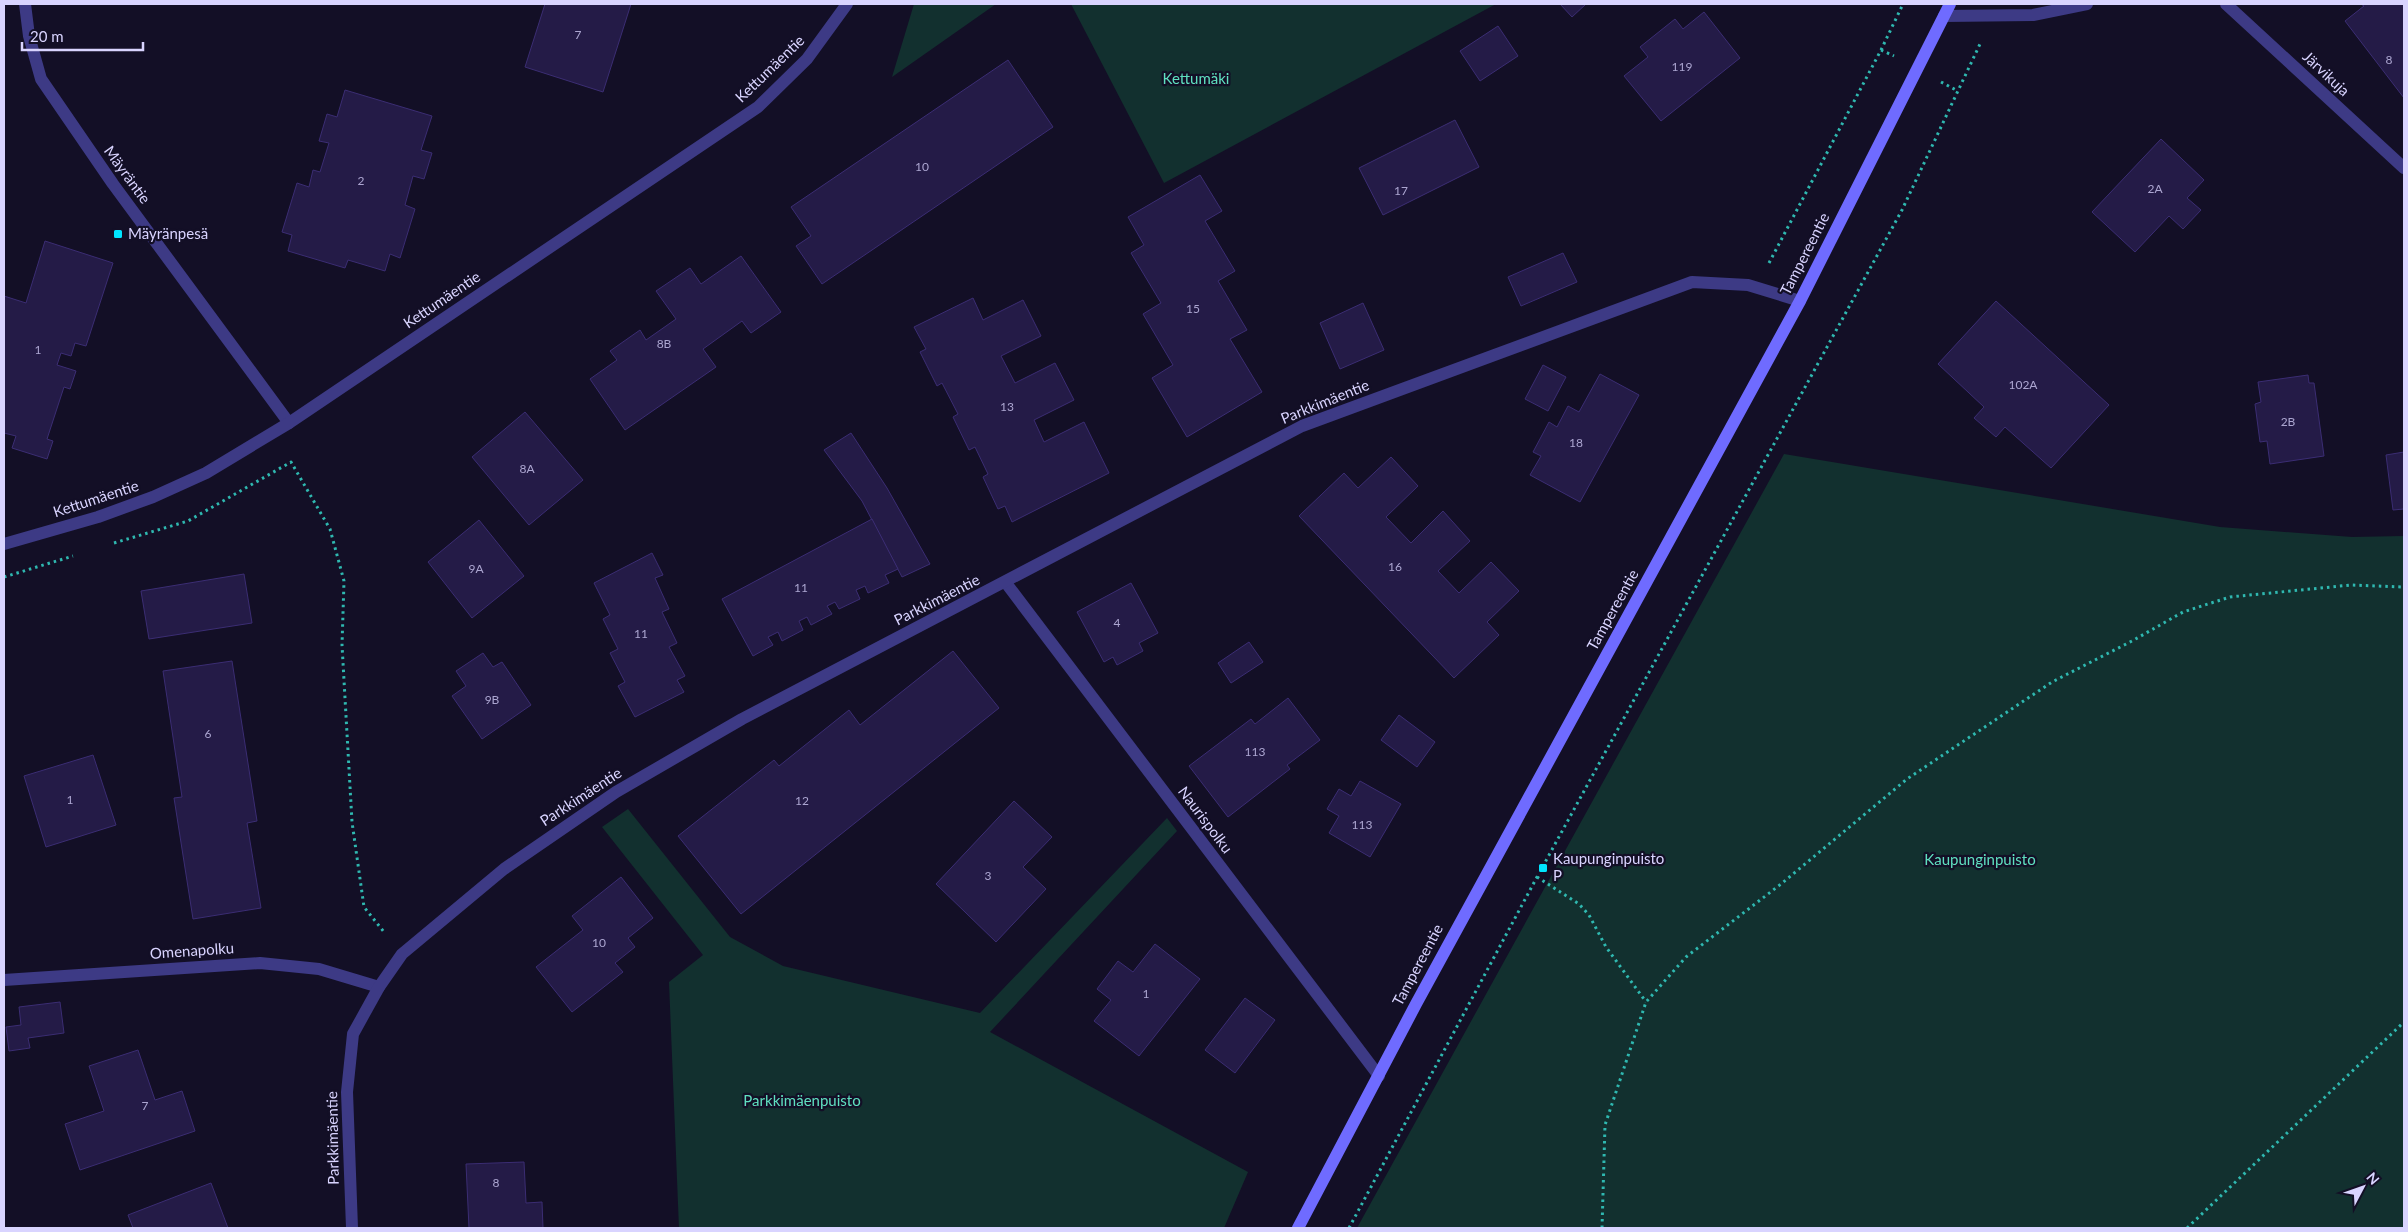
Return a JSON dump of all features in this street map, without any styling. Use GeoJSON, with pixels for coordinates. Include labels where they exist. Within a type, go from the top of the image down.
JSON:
{"type":"FeatureCollection","features":[{"type":"Feature","properties":{"kind":"main road","name":"Tampereentie"},"geometry":{"type":"LineString","coordinates":[[1298,1228],[1420,995],[1800,302],[1950,4]]}},
{"type":"Feature","properties":{"kind":"street","name":"Mäyräntie"},"geometry":{"type":"LineString","coordinates":[[25,4],[29,36],[41,79],[112,184],[289,423]]}},
{"type":"Feature","properties":{"kind":"street","name":"Kettumäentie"},"geometry":{"type":"LineString","coordinates":[[4,544],[98,517],[153,497],[206,473],[289,423],[758,107],[807,59],[847,4]]}},
{"type":"Feature","properties":{"kind":"street"},"geometry":{"type":"LineString","coordinates":[[1944,16],[2033,15],[2087,4]]}},
{"type":"Feature","properties":{"kind":"street","name":"Järvikuja"},"geometry":{"type":"LineString","coordinates":[[2226,4],[2404,168]]}},
{"type":"Feature","properties":{"kind":"street","name":"Parkkimäentie"},"geometry":{"type":"LineString","coordinates":[[352,1228],[347,1092],[353,1034],[379,987],[402,954],[504,868],[616,792],[742,719],[1006,583],[1302,426],[1692,282],[1748,285],[1800,302]]}},
{"type":"Feature","properties":{"kind":"street","name":"Naurispolku"},"geometry":{"type":"LineString","coordinates":[[1006,583],[1379,1076]]}},
{"type":"Feature","properties":{"kind":"street","name":"Omenapolku"},"geometry":{"type":"LineString","coordinates":[[4,980],[260,963],[319,969],[379,987]]}},
{"type":"Feature","properties":{"kind":"path"},"geometry":{"type":"LineString","coordinates":[[1748,285],[1773,258],[1903,4]]}},
{"type":"Feature","properties":{"kind":"path"},"geometry":{"type":"LineString","coordinates":[[1349,1228],[1537,877],[1902,210],[1994,15]]}},
{"type":"Feature","properties":{"kind":"path"},"geometry":{"type":"LineString","coordinates":[[291,462],[330,529],[344,581],[342,645],[345,715],[352,822],[364,907],[402,954]]}},
{"type":"Feature","properties":{"kind":"path"},"geometry":{"type":"LineString","coordinates":[[1602,1228],[1605,1125],[1646,1002],[1686,957],[1781,884],[1907,778],[2052,682],[2132,641],[2183,612],[2230,597],[2351,585],[2404,587]]}},
{"type":"Feature","properties":{"kind":"path"},"geometry":{"type":"LineString","coordinates":[[1537,877],[1580,904],[1590,915],[1606,947],[1646,1002]]}},
{"type":"Feature","properties":{"kind":"path"},"geometry":{"type":"LineString","coordinates":[[2187,1228],[2404,1022]]}},
{"type":"Feature","properties":{"kind":"green space"},"geometry":{"type":"Polygon","coordinates":[[[914,4],[996,4],[892,77],[914,4]]]}},
{"type":"Feature","properties":{"kind":"green space","name":"Kettumäki"},"geometry":{"type":"Polygon","coordinates":[[[1071,4],[1496,4],[1164,183],[1071,4]]]}},
{"type":"Feature","properties":{"kind":"green space","name":"Kaupunginpuisto"},"geometry":{"type":"Polygon","coordinates":[[[1784,454],[2220,527],[2352,537],[2404,536],[2404,1228],[1357,1228],[1784,454]]]}},
{"type":"Feature","properties":{"kind":"green space","name":"Parkkimäenpuisto"},"geometry":{"type":"Polygon","coordinates":[[[628,809],[730,937],[783,966],[980,1013],[1167,818],[1177,831],[990,1032],[1248,1172],[1224,1228],[679,1228],[669,982],[703,955],[602,827],[628,809]]]}},
{"type":"Feature","properties":{"kind":"building"},"geometry":{"type":"Polygon","coordinates":[[[545,4],[631,4],[603,92],[525,67],[545,4]]]}},
{"type":"Feature","properties":{"kind":"building"},"geometry":{"type":"Polygon","coordinates":[[[1560,4],[1586,4],[1572,17],[1560,4]]]}},
{"type":"Feature","properties":{"kind":"building"},"geometry":{"type":"Polygon","coordinates":[[[2361,4],[2404,4],[2404,98],[2345,21],[2364,6],[2361,4]]]}},
{"type":"Feature","properties":{"kind":"building"},"geometry":{"type":"Polygon","coordinates":[[[1704,12],[1740,58],[1661,121],[1624,76],[1648,57],[1640,47],[1675,19],[1683,29],[1704,12]]]}},
{"type":"Feature","properties":{"kind":"building"},"geometry":{"type":"Polygon","coordinates":[[[1498,26],[1518,56],[1480,81],[1460,51],[1498,26]]]}},
{"type":"Feature","properties":{"kind":"building"},"geometry":{"type":"Polygon","coordinates":[[[1008,60],[1053,127],[822,284],[796,246],[811,236],[791,207],[1008,60]]]}},
{"type":"Feature","properties":{"kind":"building"},"geometry":{"type":"Polygon","coordinates":[[[345,90],[432,116],[421,150],[432,153],[424,179],[413,176],[405,205],[415,209],[400,258],[390,254],[385,271],[348,260],[345,268],[288,251],[292,235],[282,232],[297,183],[309,187],[313,170],[320,172],[329,143],[319,141],[327,114],[337,117],[345,90]]]}},
{"type":"Feature","properties":{"kind":"building"},"geometry":{"type":"Polygon","coordinates":[[[1455,120],[1479,167],[1383,215],[1359,168],[1455,120]]]}},
{"type":"Feature","properties":{"kind":"building"},"geometry":{"type":"Polygon","coordinates":[[[2161,139],[2204,180],[2187,198],[2201,210],[2183,229],[2169,216],[2135,252],[2092,212],[2161,139]]]}},
{"type":"Feature","properties":{"kind":"building"},"geometry":{"type":"Polygon","coordinates":[[[1200,175],[1222,211],[1205,221],[1235,271],[1218,281],[1247,330],[1230,339],[1262,392],[1187,437],[1152,378],[1173,365],[1143,314],[1161,303],[1131,253],[1144,245],[1128,217],[1200,175]]]}},
{"type":"Feature","properties":{"kind":"building"},"geometry":{"type":"Polygon","coordinates":[[[45,241],[113,263],[86,346],[75,343],[71,356],[61,353],[57,365],[76,371],[70,389],[64,387],[47,439],[53,441],[47,459],[12,448],[16,436],[4,433],[4,296],[26,303],[45,241]]]}},
{"type":"Feature","properties":{"kind":"building"},"geometry":{"type":"Polygon","coordinates":[[[1563,253],[1577,282],[1521,306],[1508,277],[1563,253]]]}},
{"type":"Feature","properties":{"kind":"building"},"geometry":{"type":"Polygon","coordinates":[[[741,256],[781,312],[751,333],[742,321],[703,349],[716,367],[625,430],[590,379],[617,360],[610,351],[640,330],[646,340],[676,319],[656,291],[690,268],[701,284],[741,256]]]}},
{"type":"Feature","properties":{"kind":"building"},"geometry":{"type":"Polygon","coordinates":[[[973,298],[983,320],[1023,300],[1041,336],[1001,356],[1015,383],[1055,363],[1074,400],[1034,420],[1044,442],[1084,422],[1109,473],[1012,522],[1005,506],[998,509],[983,477],[988,474],[975,447],[969,450],[953,417],[958,414],[942,383],[937,386],[920,352],[926,349],[914,327],[973,298]]]}},
{"type":"Feature","properties":{"kind":"building"},"geometry":{"type":"Polygon","coordinates":[[[1996,301],[2109,405],[2051,468],[2005,427],[1996,437],[1974,418],[1984,407],[1938,364],[1996,301]]]}},
{"type":"Feature","properties":{"kind":"building"},"geometry":{"type":"Polygon","coordinates":[[[1363,303],[1384,350],[1340,369],[1320,323],[1363,303]]]}},
{"type":"Feature","properties":{"kind":"building"},"geometry":{"type":"Polygon","coordinates":[[[1543,365],[1566,377],[1548,411],[1525,399],[1543,365]]]}},
{"type":"Feature","properties":{"kind":"building"},"geometry":{"type":"Polygon","coordinates":[[[1600,374],[1639,395],[1580,502],[1530,475],[1541,456],[1533,452],[1549,422],[1557,427],[1568,406],[1579,412],[1600,374]]]}},
{"type":"Feature","properties":{"kind":"building"},"geometry":{"type":"Polygon","coordinates":[[[2308,375],[2309,383],[2314,383],[2324,456],[2270,464],[2267,441],[2260,442],[2255,404],[2261,402],[2258,382],[2308,375]]]}},
{"type":"Feature","properties":{"kind":"building"},"geometry":{"type":"Polygon","coordinates":[[[525,412],[583,480],[529,525],[472,457],[525,412]]]}},
{"type":"Feature","properties":{"kind":"building"},"geometry":{"type":"Polygon","coordinates":[[[851,433],[887,488],[930,564],[902,577],[862,501],[824,450],[851,433]]]}},
{"type":"Feature","properties":{"kind":"building"},"geometry":{"type":"Polygon","coordinates":[[[2404,452],[2404,509],[2393,510],[2386,455],[2404,452]]]}},
{"type":"Feature","properties":{"kind":"building"},"geometry":{"type":"Polygon","coordinates":[[[1391,457],[1418,486],[1386,517],[1411,543],[1443,511],[1470,541],[1438,571],[1459,593],[1491,562],[1519,591],[1487,622],[1499,635],[1454,678],[1299,516],[1344,473],[1358,488],[1391,457]]]}},
{"type":"Feature","properties":{"kind":"building"},"geometry":{"type":"Polygon","coordinates":[[[872,519],[898,569],[885,575],[889,583],[868,593],[865,586],[856,590],[860,599],[839,609],[835,602],[827,606],[832,614],[811,625],[807,617],[799,621],[803,630],[782,641],[778,632],[768,637],[773,645],[753,656],[722,599],[872,519]]]}},
{"type":"Feature","properties":{"kind":"building"},"geometry":{"type":"Polygon","coordinates":[[[479,520],[524,576],[472,618],[428,562],[479,520]]]}},
{"type":"Feature","properties":{"kind":"building"},"geometry":{"type":"Polygon","coordinates":[[[652,553],[663,575],[655,578],[669,609],[662,612],[677,643],[669,647],[685,676],[677,680],[684,692],[635,717],[618,686],[625,682],[610,653],[618,649],[603,619],[610,615],[594,583],[652,553]]]}},
{"type":"Feature","properties":{"kind":"building"},"geometry":{"type":"Polygon","coordinates":[[[244,574],[252,623],[149,639],[141,591],[244,574]]]}},
{"type":"Feature","properties":{"kind":"building"},"geometry":{"type":"Polygon","coordinates":[[[1131,583],[1158,633],[1139,643],[1143,651],[1117,665],[1113,657],[1104,662],[1077,612],[1131,583]]]}},
{"type":"Feature","properties":{"kind":"building"},"geometry":{"type":"Polygon","coordinates":[[[1249,642],[1263,662],[1231,683],[1218,663],[1249,642]]]}},
{"type":"Feature","properties":{"kind":"building"},"geometry":{"type":"Polygon","coordinates":[[[953,651],[999,708],[741,914],[678,836],[774,760],[779,766],[849,710],[860,725],[953,651]]]}},
{"type":"Feature","properties":{"kind":"building"},"geometry":{"type":"Polygon","coordinates":[[[483,653],[493,667],[502,662],[531,705],[482,739],[452,696],[466,686],[456,671],[483,653]]]}},
{"type":"Feature","properties":{"kind":"building"},"geometry":{"type":"Polygon","coordinates":[[[232,661],[257,821],[247,823],[261,908],[193,919],[174,798],[182,797],[163,671],[232,661]]]}},
{"type":"Feature","properties":{"kind":"building"},"geometry":{"type":"Polygon","coordinates":[[[1288,698],[1320,740],[1287,765],[1290,769],[1228,817],[1189,766],[1251,719],[1255,724],[1288,698]]]}},
{"type":"Feature","properties":{"kind":"building"},"geometry":{"type":"Polygon","coordinates":[[[1399,715],[1435,742],[1417,767],[1381,740],[1399,715]]]}},
{"type":"Feature","properties":{"kind":"building"},"geometry":{"type":"Polygon","coordinates":[[[93,755],[116,825],[46,847],[24,776],[93,755]]]}},
{"type":"Feature","properties":{"kind":"building"},"geometry":{"type":"Polygon","coordinates":[[[1360,781],[1401,804],[1370,857],[1329,833],[1339,816],[1327,809],[1339,789],[1351,796],[1360,781]]]}},
{"type":"Feature","properties":{"kind":"building"},"geometry":{"type":"Polygon","coordinates":[[[1014,801],[1052,837],[1023,867],[1046,889],[996,942],[936,884],[1014,801]]]}},
{"type":"Feature","properties":{"kind":"building"},"geometry":{"type":"Polygon","coordinates":[[[621,877],[653,918],[628,938],[635,947],[615,963],[623,972],[572,1012],[536,967],[583,930],[572,916],[621,877]]]}},
{"type":"Feature","properties":{"kind":"building"},"geometry":{"type":"Polygon","coordinates":[[[1155,944],[1200,979],[1139,1056],[1094,1021],[1111,1000],[1097,989],[1118,961],[1133,972],[1155,944]]]}},
{"type":"Feature","properties":{"kind":"building"},"geometry":{"type":"Polygon","coordinates":[[[1245,998],[1275,1020],[1235,1073],[1205,1050],[1245,998]]]}},
{"type":"Feature","properties":{"kind":"building"},"geometry":{"type":"Polygon","coordinates":[[[60,1002],[64,1033],[28,1038],[30,1048],[9,1051],[6,1027],[21,1025],[19,1007],[60,1002]]]}},
{"type":"Feature","properties":{"kind":"building"},"geometry":{"type":"Polygon","coordinates":[[[138,1050],[155,1100],[182,1091],[195,1131],[80,1170],[65,1124],[104,1111],[89,1066],[138,1050]]]}},
{"type":"Feature","properties":{"kind":"building"},"geometry":{"type":"Polygon","coordinates":[[[524,1162],[526,1203],[542,1202],[543,1228],[469,1228],[466,1164],[524,1162]]]}},
{"type":"Feature","properties":{"kind":"building"},"geometry":{"type":"Polygon","coordinates":[[[211,1183],[228,1228],[133,1228],[128,1215],[211,1183]]]}},
{"type":"Feature","properties":{"kind":"place","name":"Mäyränpesä"},"geometry":{"type":"Point","coordinates":[118,234]}},
{"type":"Feature","properties":{"kind":"place","name":"Kaupunginpuisto P"},"geometry":{"type":"Point","coordinates":[1543,868]}}]}
